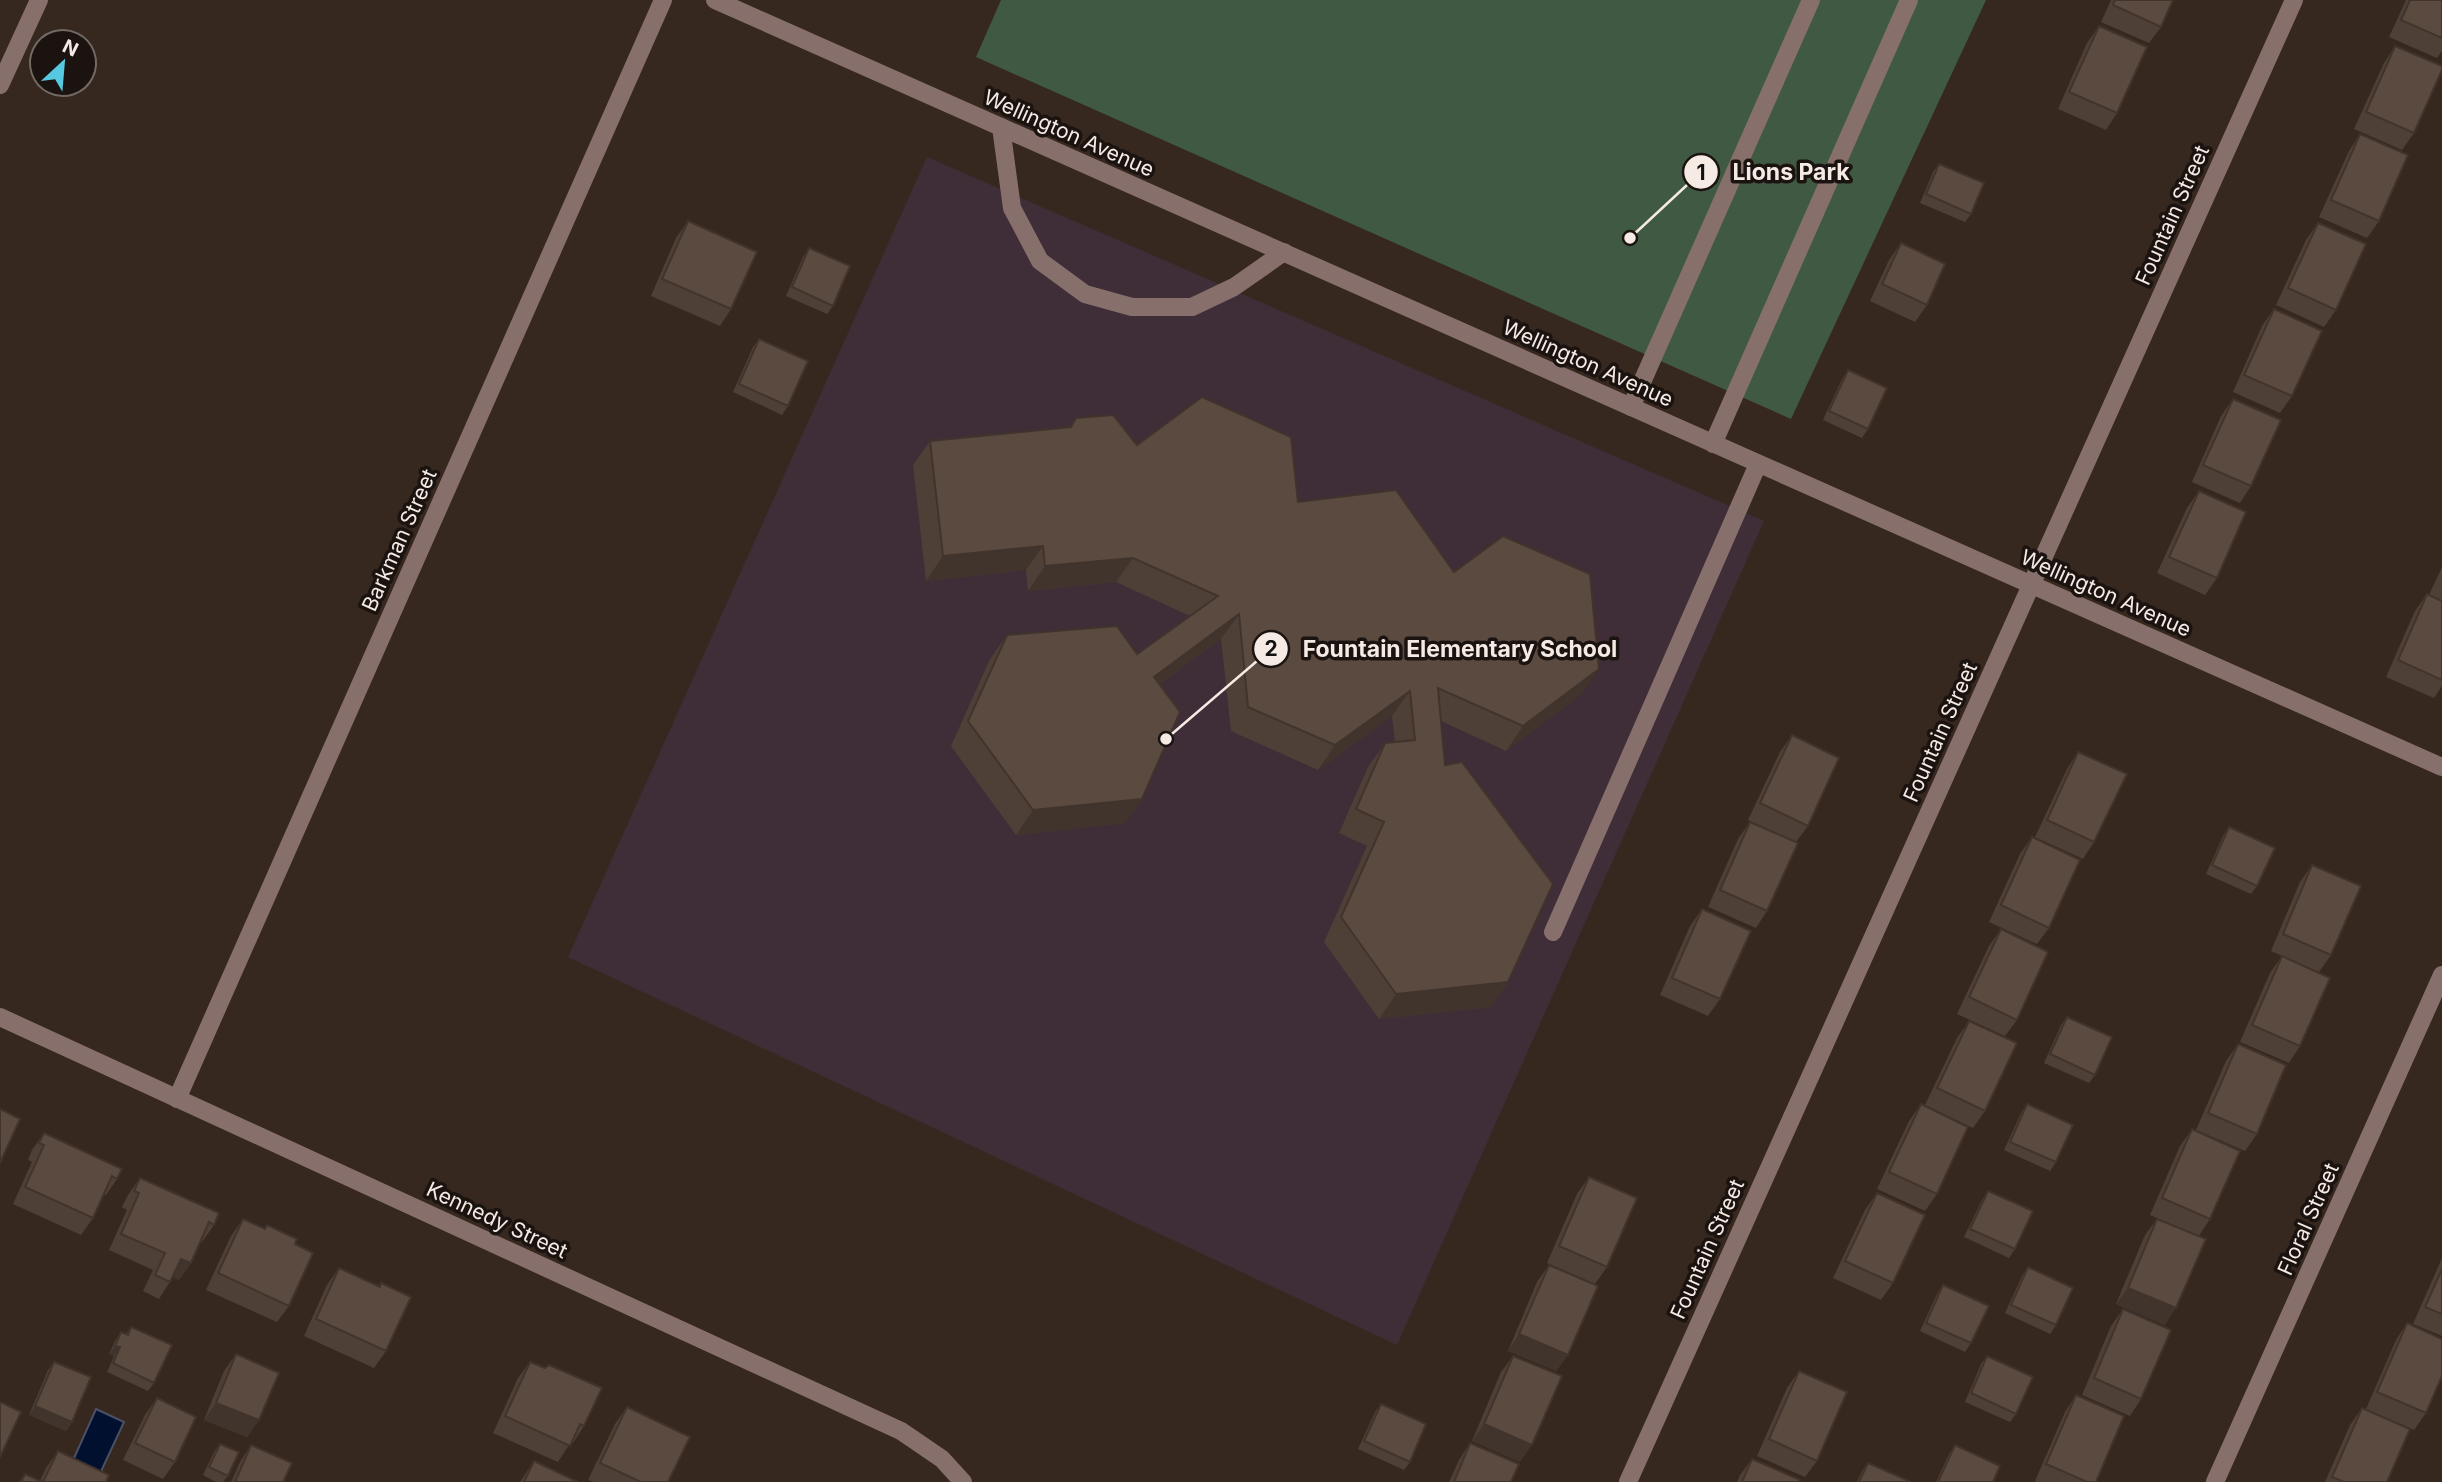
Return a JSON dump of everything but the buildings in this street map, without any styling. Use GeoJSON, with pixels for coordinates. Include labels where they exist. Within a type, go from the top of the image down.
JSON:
{"type":"FeatureCollection","features":[{"type":"Feature","properties":{"kind":"street"},"geometry":{"type":"LineString","coordinates":[[0,85],[38,0]]}},
{"type":"Feature","properties":{"kind":"street","name":"Barkman Street"},"geometry":{"type":"LineString","coordinates":[[177,1099],[663,0]]}},
{"type":"Feature","properties":{"kind":"street","name":"Wellington Avenue"},"geometry":{"type":"LineString","coordinates":[[715,0],[2442,767]]}},
{"type":"Feature","properties":{"kind":"street"},"geometry":{"type":"LineString","coordinates":[[1631,407],[1811,0]]}},
{"type":"Feature","properties":{"kind":"street"},"geometry":{"type":"LineString","coordinates":[[1713,444],[1909,0]]}},
{"type":"Feature","properties":{"kind":"street","name":"Fountain Street"},"geometry":{"type":"LineString","coordinates":[[1628,1482],[2294,0]]}},
{"type":"Feature","properties":{"kind":"street"},"geometry":{"type":"LineString","coordinates":[[1000,127],[1012,208],[1040,261],[1084,295],[1132,307],[1192,307],[1234,288],[1283,253]]}},
{"type":"Feature","properties":{"kind":"street"},"geometry":{"type":"LineString","coordinates":[[1553,932],[1758,464]]}},
{"type":"Feature","properties":{"kind":"street","name":"Floral Street"},"geometry":{"type":"LineString","coordinates":[[2214,1482],[2442,975]]}},
{"type":"Feature","properties":{"kind":"street","name":"Kennedy Street"},"geometry":{"type":"LineString","coordinates":[[0,1017],[901,1431],[942,1459],[962,1482]]}},
{"type":"Feature","properties":{"kind":"shaded area"},"geometry":{"type":"Polygon","coordinates":[[[927,157],[1764,521],[1397,1345],[568,957],[927,157]]]}},
{"type":"Feature","properties":{"kind":"green space"},"geometry":{"type":"Polygon","coordinates":[[[1001,0],[1986,0],[1791,419],[976,57],[1001,0]]]}},
{"type":"Feature","properties":{"kind":"water"},"geometry":{"type":"Polygon","coordinates":[[[96,1409],[124,1422],[97,1480],[70,1467],[96,1409]]]}},
{"type":"Feature","properties":{"kind":"place","name":"Lions Park"},"geometry":{"type":"Point","coordinates":[1630,238]}},
{"type":"Feature","properties":{"kind":"place","name":"Fountain Elementary School"},"geometry":{"type":"Point","coordinates":[1166,739]}}]}
